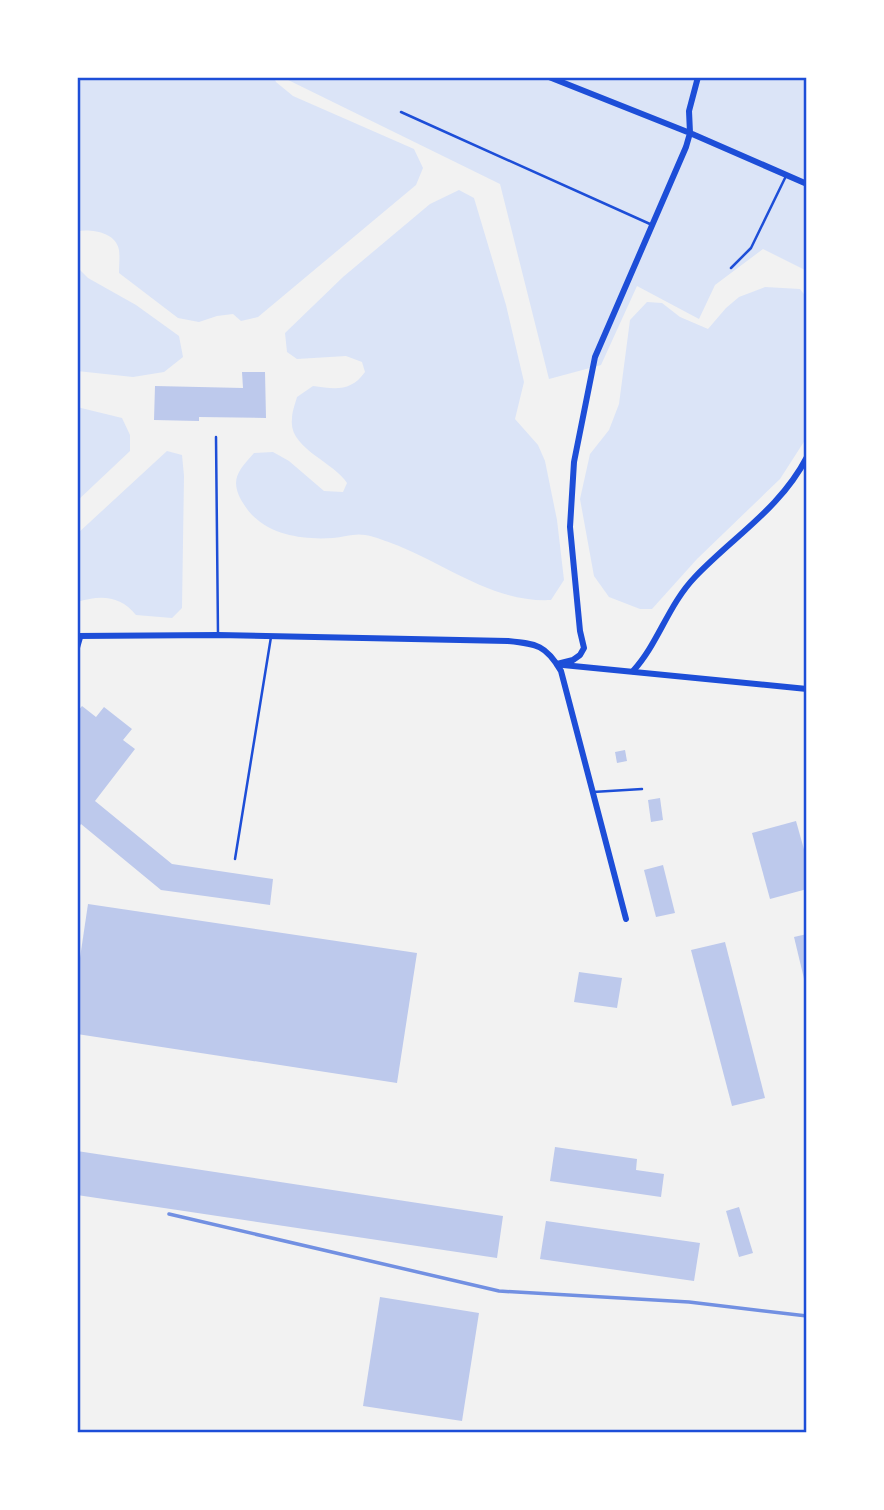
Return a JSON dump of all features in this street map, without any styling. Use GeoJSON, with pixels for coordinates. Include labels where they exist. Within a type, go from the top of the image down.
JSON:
{"type":"FeatureCollection","features":[{"type":"Feature","properties":{"kind":"street"},"geometry":{"type":"LineString","coordinates":[[549,77],[690,133],[807,184]]}},
{"type":"Feature","properties":{"kind":"street"},"geometry":{"type":"LineString","coordinates":[[558,664],[573,660],[584,648],[570,527],[574,462],[595,357],[686,147],[690,133],[690,111],[698,77]]}},
{"type":"Feature","properties":{"kind":"street"},"geometry":{"type":"LineString","coordinates":[[633,671],[643,660],[666,616],[694,579],[770,509],[807,457]]}},
{"type":"Feature","properties":{"kind":"street"},"geometry":{"type":"LineString","coordinates":[[80,636],[271,636],[527,643],[544,647],[561,671],[626,919]]}},
{"type":"Feature","properties":{"kind":"street"},"geometry":{"type":"LineString","coordinates":[[558,664],[807,689]]}},
{"type":"Feature","properties":{"kind":"lane"},"geometry":{"type":"LineString","coordinates":[[401,112],[652,225]]}},
{"type":"Feature","properties":{"kind":"lane"},"geometry":{"type":"LineString","coordinates":[[731,268],[751,248],[786,175]]}},
{"type":"Feature","properties":{"kind":"lane"},"geometry":{"type":"LineString","coordinates":[[216,437],[218,635]]}},
{"type":"Feature","properties":{"kind":"lane"},"geometry":{"type":"LineString","coordinates":[[77,654],[80,636]]}},
{"type":"Feature","properties":{"kind":"lane"},"geometry":{"type":"LineString","coordinates":[[235,859],[271,636]]}},
{"type":"Feature","properties":{"kind":"lane"},"geometry":{"type":"LineString","coordinates":[[593,792],[642,789]]}},
{"type":"Feature","properties":{"kind":"shaded area"},"geometry":{"type":"Polygon","coordinates":[[[77,77],[274,77],[276,82],[293,96],[414,149],[423,168],[416,185],[258,317],[241,321],[233,314],[199,322],[178,318],[119,273],[119,250],[113,239],[96,231],[77,231],[77,77]]]}},
{"type":"Feature","properties":{"kind":"shaded area"},"geometry":{"type":"Polygon","coordinates":[[[282,77],[807,77],[807,271],[763,249],[715,285],[699,319],[637,286],[601,365],[549,379],[500,184],[282,77]]]}},
{"type":"Feature","properties":{"kind":"shaded area"},"geometry":{"type":"Polygon","coordinates":[[[459,190],[474,198],[506,305],[524,382],[515,419],[538,445],[545,461],[557,520],[564,580],[551,600],[508,595],[488,588],[410,551],[371,536],[357,534],[308,538],[271,529],[251,514],[237,488],[237,476],[254,453],[273,452],[289,461],[324,491],[343,492],[347,483],[341,475],[297,438],[292,414],[297,397],[313,386],[342,388],[354,383],[365,372],[362,362],[346,356],[297,359],[287,352],[285,333],[343,277],[430,204],[459,190]]]}},
{"type":"Feature","properties":{"kind":"shaded area"},"geometry":{"type":"Polygon","coordinates":[[[77,267],[88,278],[136,305],[179,336],[183,357],[164,372],[133,377],[77,371],[77,267]]]}},
{"type":"Feature","properties":{"kind":"shaded area"},"geometry":{"type":"Polygon","coordinates":[[[765,287],[800,289],[807,298],[807,437],[780,479],[697,559],[652,609],[640,609],[609,597],[594,576],[580,499],[590,454],[609,430],[619,404],[630,320],[647,302],[662,303],[680,317],[708,329],[739,297],[765,287]]]}},
{"type":"Feature","properties":{"kind":"shaded area"},"geometry":{"type":"Polygon","coordinates":[[[77,407],[122,418],[130,435],[130,451],[77,501],[77,407]]]}},
{"type":"Feature","properties":{"kind":"shaded area"},"geometry":{"type":"Polygon","coordinates":[[[167,451],[182,455],[182,608],[172,618],[136,615],[130,608],[109,598],[77,602],[77,534],[167,451]]]}},
{"type":"Feature","properties":{"kind":"building"},"geometry":{"type":"Polygon","coordinates":[[[242,372],[265,372],[266,418],[199,417],[199,421],[154,420],[155,386],[243,388],[242,372]]]}},
{"type":"Feature","properties":{"kind":"building"},"geometry":{"type":"Polygon","coordinates":[[[82,706],[96,717],[104,707],[132,729],[123,740],[135,749],[95,801],[172,864],[273,879],[270,905],[161,890],[81,824],[77,830],[77,712],[82,706]]]}},
{"type":"Feature","properties":{"kind":"building"},"geometry":{"type":"Polygon","coordinates":[[[625,750],[627,761],[617,763],[615,752],[625,750]]]}},
{"type":"Feature","properties":{"kind":"building"},"geometry":{"type":"Polygon","coordinates":[[[660,798],[663,820],[651,822],[648,800],[660,798]]]}},
{"type":"Feature","properties":{"kind":"building"},"geometry":{"type":"Polygon","coordinates":[[[796,821],[807,860],[807,889],[770,899],[752,833],[796,821]]]}},
{"type":"Feature","properties":{"kind":"building"},"geometry":{"type":"Polygon","coordinates":[[[663,865],[675,913],[656,917],[644,870],[663,865]]]}},
{"type":"Feature","properties":{"kind":"building"},"geometry":{"type":"Polygon","coordinates":[[[88,904],[417,953],[397,1083],[77,1034],[77,978],[88,904]]]}},
{"type":"Feature","properties":{"kind":"building"},"geometry":{"type":"Polygon","coordinates":[[[807,934],[807,987],[806,987],[794,937],[807,934]]]}},
{"type":"Feature","properties":{"kind":"building"},"geometry":{"type":"Polygon","coordinates":[[[725,942],[765,1098],[732,1106],[691,950],[725,942]]]}},
{"type":"Feature","properties":{"kind":"building"},"geometry":{"type":"Polygon","coordinates":[[[579,972],[622,978],[617,1008],[574,1002],[579,972]]]}},
{"type":"Feature","properties":{"kind":"building"},"geometry":{"type":"Polygon","coordinates":[[[555,1147],[637,1159],[636,1170],[664,1174],[661,1197],[550,1181],[555,1147]]]}},
{"type":"Feature","properties":{"kind":"building"},"geometry":{"type":"Polygon","coordinates":[[[77,1151],[503,1216],[497,1258],[77,1195],[77,1151]]]}},
{"type":"Feature","properties":{"kind":"building"},"geometry":{"type":"Polygon","coordinates":[[[739,1207],[753,1253],[739,1257],[726,1211],[739,1207]]]}},
{"type":"Feature","properties":{"kind":"building"},"geometry":{"type":"Polygon","coordinates":[[[546,1221],[700,1243],[694,1281],[540,1259],[546,1221]]]}},
{"type":"Feature","properties":{"kind":"building"},"geometry":{"type":"Polygon","coordinates":[[[380,1297],[479,1313],[462,1421],[363,1406],[380,1297]]]}},
{"type":"Feature","properties":{"kind":"railway"},"geometry":{"type":"LineString","coordinates":[[169,1214],[499,1291],[689,1302],[807,1316]]}}]}
